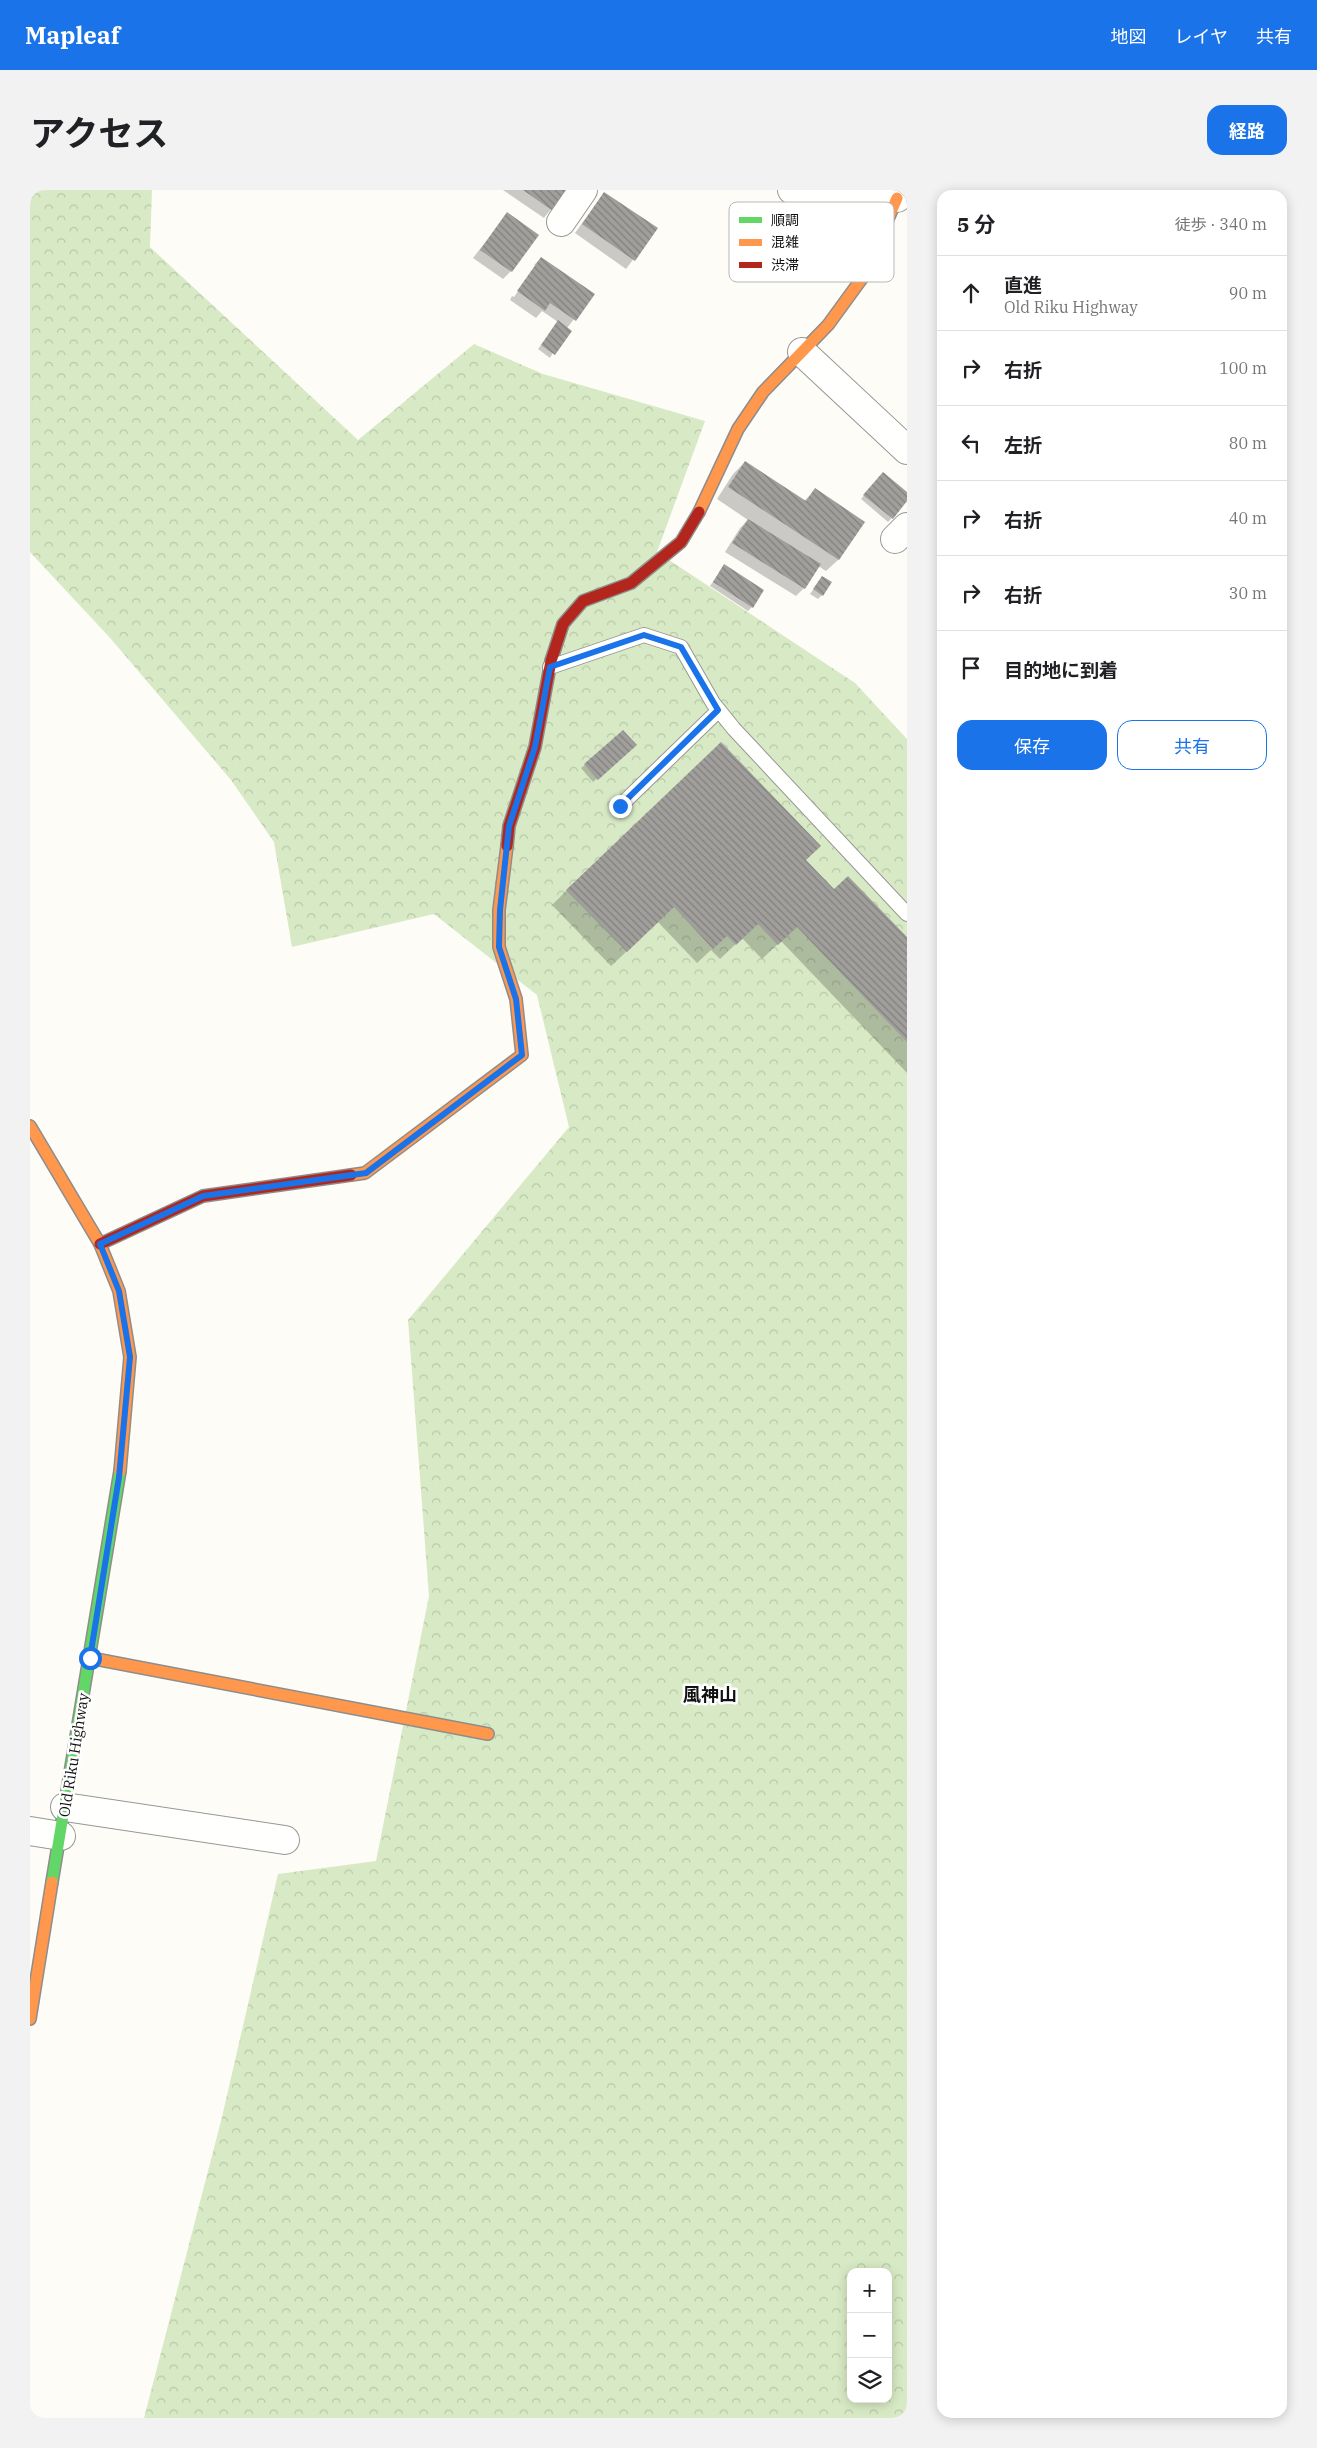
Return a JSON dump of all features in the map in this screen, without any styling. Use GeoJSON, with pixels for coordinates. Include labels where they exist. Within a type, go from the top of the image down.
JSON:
{"type":"FeatureCollection","features":[{"type":"Feature","properties":{"kind":"street"},"geometry":{"type":"LineString","coordinates":[[560,222],[583,190]]}},
{"type":"Feature","properties":{"kind":"street"},"geometry":{"type":"LineString","coordinates":[[792,190],[819,197],[902,195],[894,212]]}},
{"type":"Feature","properties":{"kind":"street"},"geometry":{"type":"LineString","coordinates":[[100,1244],[203,1196],[366,1173],[522,1055],[516,999],[499,947],[500,910],[509,826],[535,747],[550,667],[562,624],[583,601],[631,582],[681,542],[695,520],[738,429],[763,392],[828,325],[860,282]]}},
{"type":"Feature","properties":{"kind":"street"},"geometry":{"type":"LineString","coordinates":[[802,352],[907,450]]}},
{"type":"Feature","properties":{"kind":"street","name":"Old Riku Highway"},"geometry":{"type":"LineString","coordinates":[[30,1126],[100,1244],[119,1291],[130,1357],[119,1477],[30,2019]]}},
{"type":"Feature","properties":{"kind":"street"},"geometry":{"type":"LineString","coordinates":[[90,1658],[488,1734]]}},
{"type":"Feature","properties":{"kind":"street"},"geometry":{"type":"LineString","coordinates":[[65,1807],[285,1840]]}},
{"type":"Feature","properties":{"kind":"street"},"geometry":{"type":"LineString","coordinates":[[30,1831],[61,1836]]}},
{"type":"Feature","properties":{"kind":"lane"},"geometry":{"type":"LineString","coordinates":[[550,667],[644,635],[681,647],[718,710],[734,729],[907,914]]}},
{"type":"Feature","properties":{"kind":"lane"},"geometry":{"type":"LineString","coordinates":[[620,806],[718,710]]}},
{"type":"Feature","properties":{"kind":"green space"},"geometry":{"type":"Polygon","coordinates":[[[30,190],[152,190],[150,247],[358,440],[474,344],[543,374],[705,421],[657,552],[855,683],[907,739],[907,2418],[144,2418],[222,2117],[278,1874],[376,1861],[429,1596],[408,1320],[569,1127],[537,995],[434,914],[292,947],[274,842],[231,780],[111,639],[30,552],[30,190]]]}},
{"type":"Feature","properties":{"kind":"building"},"geometry":{"type":"Polygon","coordinates":[[[523,190],[568,190],[553,211],[523,190]]]}},
{"type":"Feature","properties":{"kind":"building"},"geometry":{"type":"Polygon","coordinates":[[[604,192],[658,228],[635,261],[582,224],[604,192]]]}},
{"type":"Feature","properties":{"kind":"building"},"geometry":{"type":"Polygon","coordinates":[[[507,212],[539,235],[512,272],[480,250],[507,212]]]}},
{"type":"Feature","properties":{"kind":"building"},"geometry":{"type":"Polygon","coordinates":[[[541,257],[595,294],[576,321],[550,303],[545,311],[517,291],[541,257]]]}},
{"type":"Feature","properties":{"kind":"building"},"geometry":{"type":"Polygon","coordinates":[[[558,320],[572,331],[555,355],[541,345],[558,320]]]}},
{"type":"Feature","properties":{"kind":"building"},"geometry":{"type":"Polygon","coordinates":[[[745,461],[806,501],[815,488],[865,522],[839,560],[728,487],[745,461]]]}},
{"type":"Feature","properties":{"kind":"building"},"geometry":{"type":"Polygon","coordinates":[[[883,472],[907,492],[907,501],[893,519],[863,495],[883,472]]]}},
{"type":"Feature","properties":{"kind":"building"},"geometry":{"type":"Polygon","coordinates":[[[748,519],[821,564],[805,589],[732,543],[748,519]]]}},
{"type":"Feature","properties":{"kind":"building"},"geometry":{"type":"Polygon","coordinates":[[[724,564],[764,590],[753,608],[713,582],[724,564]]]}},
{"type":"Feature","properties":{"kind":"building"},"geometry":{"type":"Polygon","coordinates":[[[822,576],[832,582],[823,596],[813,589],[822,576]]]}},
{"type":"Feature","properties":{"kind":"building"},"geometry":{"type":"Polygon","coordinates":[[[623,730],[637,745],[598,780],[584,764],[623,730]]]}},
{"type":"Feature","properties":{"kind":"building"},"geometry":{"type":"Polygon","coordinates":[[[721,742],[821,846],[806,860],[834,889],[848,876],[907,937],[907,1042],[797,927],[778,945],[758,924],[736,945],[727,936],[713,949],[674,907],[627,952],[566,890],[721,742]]]}},
{"type":"Feature","properties":{"kind":"traffic: fast"},"geometry":{"type":"LineString","coordinates":[[52,1882],[120,1471]]}},
{"type":"Feature","properties":{"kind":"traffic: slow"},"geometry":{"type":"LineString","coordinates":[[894,205],[897,198]]}},
{"type":"Feature","properties":{"kind":"traffic: slow"},"geometry":{"type":"LineString","coordinates":[[699,512],[738,429],[763,392],[828,325],[859,282]]}},
{"type":"Feature","properties":{"kind":"traffic: slow"},"geometry":{"type":"LineString","coordinates":[[351,1175],[365,1173],[522,1055],[516,999],[499,947],[499,910],[507,846]]}},
{"type":"Feature","properties":{"kind":"traffic: slow"},"geometry":{"type":"LineString","coordinates":[[30,1126],[100,1244],[119,1291],[130,1357],[120,1471]]}},
{"type":"Feature","properties":{"kind":"traffic: slow"},"geometry":{"type":"LineString","coordinates":[[90,1658],[488,1734]]}},
{"type":"Feature","properties":{"kind":"traffic: slow"},"geometry":{"type":"LineString","coordinates":[[30,2019],[52,1882]]}},
{"type":"Feature","properties":{"kind":"traffic: jam"},"geometry":{"type":"LineString","coordinates":[[507,846],[509,826],[535,747],[551,661],[563,624],[583,601],[631,583],[681,542],[699,512]]}},
{"type":"Feature","properties":{"kind":"traffic: jam"},"geometry":{"type":"LineString","coordinates":[[100,1244],[203,1196],[351,1175]]}},
{"type":"Feature","properties":{"kind":"district","name":"風神山"},"geometry":{"type":"Point","coordinates":[710,1695]}},
{"type":"Feature","properties":{"kind":"route"},"geometry":{"type":"LineString","coordinates":[[90,1658],[119,1477],[130,1357],[119,1291],[100,1244],[203,1196],[366,1173],[522,1055],[516,999],[499,947],[500,910],[509,826],[535,747],[550,667],[644,635],[681,647],[718,710],[620,806]]}}]}
